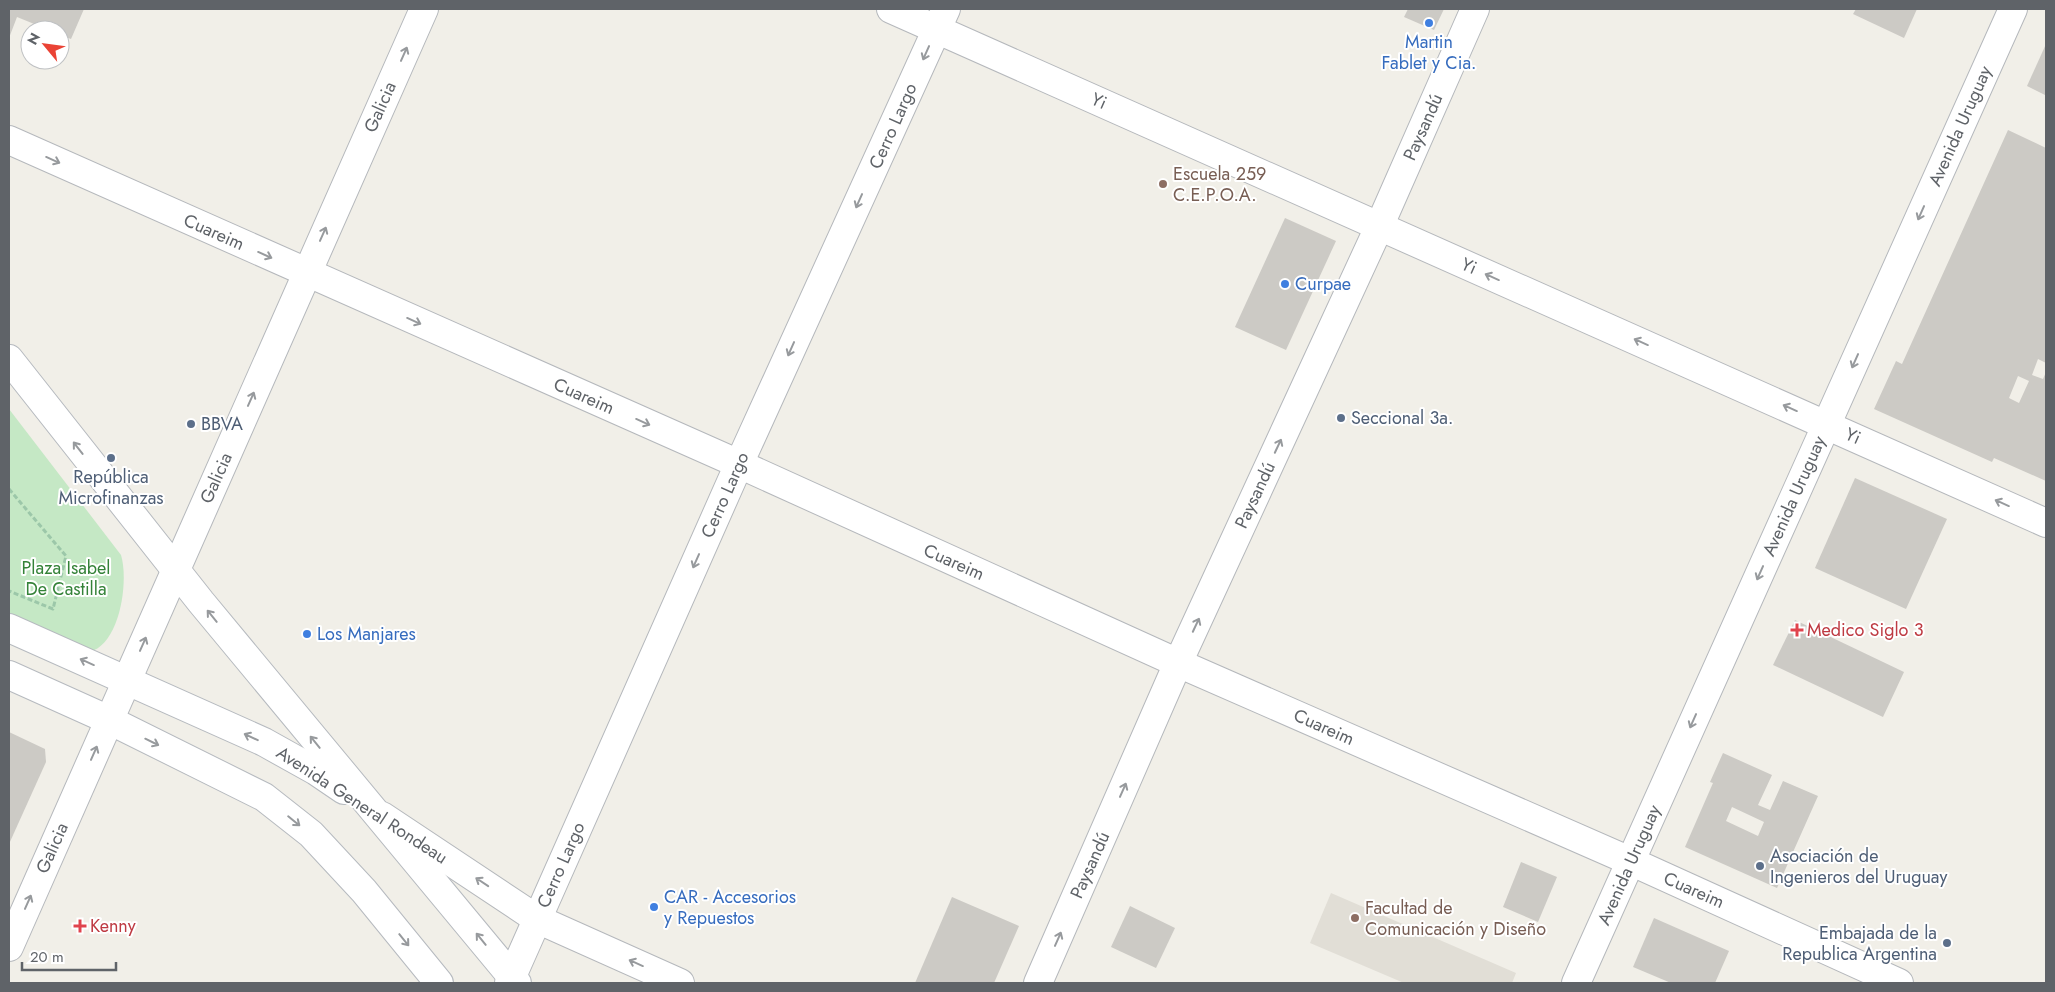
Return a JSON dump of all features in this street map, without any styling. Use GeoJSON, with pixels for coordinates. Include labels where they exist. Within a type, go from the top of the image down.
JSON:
{"type":"FeatureCollection","features":[{"type":"Feature","properties":{"kind":"street","name":"Galicia"},"geometry":{"type":"LineString","coordinates":[[9,947],[424,9]]}},
{"type":"Feature","properties":{"kind":"street","name":"Yi"},"geometry":{"type":"LineString","coordinates":[[891,9],[941,19],[1379,227],[2046,523]]}},
{"type":"Feature","properties":{"kind":"street","name":"Paysandú"},"geometry":{"type":"LineString","coordinates":[[1038,983],[1178,663],[1379,227],[1475,9]]}},
{"type":"Feature","properties":{"kind":"street","name":"Avenida Uruguay"},"geometry":{"type":"LineString","coordinates":[[1576,983],[2013,9]]}},
{"type":"Feature","properties":{"kind":"street","name":"Cerro Largo"},"geometry":{"type":"LineString","coordinates":[[513,981],[537,919],[739,464],[941,19]]}},
{"type":"Feature","properties":{"kind":"street","name":"Cuareim"},"geometry":{"type":"LineString","coordinates":[[9,140],[306,274],[739,464],[1178,663],[1630,861],[1899,983]]}},
{"type":"Feature","properties":{"kind":"street"},"geometry":{"type":"LineString","coordinates":[[9,359],[175,570],[513,981]]}},
{"type":"Feature","properties":{"kind":"street","name":"Avenida General Rondeau"},"geometry":{"type":"LineString","coordinates":[[9,628],[264,742],[316,771],[537,919],[680,983]]}},
{"type":"Feature","properties":{"kind":"street"},"geometry":{"type":"LineString","coordinates":[[9,675],[109,720],[264,798],[311,834],[364,891],[439,983]]}},
{"type":"Feature","properties":{"kind":"path"},"geometry":{"type":"LineString","coordinates":[[9,489],[66,556],[53,609],[9,591]]}},
{"type":"Feature","properties":{"kind":"shaded area","name":"Facultad de Comunicación y Diseño"},"geometry":{"type":"Polygon","coordinates":[[[1331,893],[1516,973],[1512,983],[1404,983],[1310,943],[1331,893]]]}},
{"type":"Feature","properties":{"kind":"green space","name":"Plaza Isabel De Castilla"},"geometry":{"type":"Polygon","coordinates":[[[9,409],[121,555],[124,580],[120,611],[108,638],[100,647],[89,652],[9,616],[9,409]]]}},
{"type":"Feature","properties":{"kind":"building"},"geometry":{"type":"Polygon","coordinates":[[[9,9],[84,9],[71,39],[70,20],[24,20],[17,17],[9,38],[9,9]]]}},
{"type":"Feature","properties":{"kind":"building","name":"Martin Fablet y Cia."},"geometry":{"type":"Polygon","coordinates":[[[1408,9],[1444,9],[1434,30],[1404,17],[1408,9]]]}},
{"type":"Feature","properties":{"kind":"building"},"geometry":{"type":"Polygon","coordinates":[[[1856,9],[1917,9],[1904,38],[1853,14],[1856,9]]]}},
{"type":"Feature","properties":{"kind":"building"},"geometry":{"type":"Polygon","coordinates":[[[2046,44],[2046,92],[2045,95],[2027,86],[2046,44]]]}},
{"type":"Feature","properties":{"kind":"building"},"geometry":{"type":"Polygon","coordinates":[[[2008,130],[2046,148],[2046,363],[2038,359],[2032,375],[2043,379],[2046,372],[2046,481],[1994,458],[1992,462],[1874,409],[1896,361],[1902,364],[2008,130]],[[2018,376],[2009,398],[2019,403],[2029,381],[2018,376]]]}},
{"type":"Feature","properties":{"kind":"building","name":"Curpae"},"geometry":{"type":"Polygon","coordinates":[[[1285,218],[1336,241],[1286,350],[1235,327],[1285,218]]]}},
{"type":"Feature","properties":{"kind":"building"},"geometry":{"type":"Polygon","coordinates":[[[1855,478],[1947,519],[1906,609],[1815,568],[1855,478]]]}},
{"type":"Feature","properties":{"kind":"building"},"geometry":{"type":"Polygon","coordinates":[[[1795,620],[1904,672],[1883,717],[1773,665],[1795,620]]]}},
{"type":"Feature","properties":{"kind":"building"},"geometry":{"type":"Polygon","coordinates":[[[9,732],[45,749],[46,762],[9,844],[9,732]]]}},
{"type":"Feature","properties":{"kind":"building"},"geometry":{"type":"Polygon","coordinates":[[[1723,753],[1772,775],[1758,805],[1770,810],[1783,781],[1818,796],[1777,888],[1685,847],[1713,783],[1710,782],[1723,753]],[[1732,807],[1726,821],[1758,836],[1764,822],[1732,807]]]}},
{"type":"Feature","properties":{"kind":"building"},"geometry":{"type":"Polygon","coordinates":[[[1521,862],[1557,877],[1538,922],[1503,907],[1521,862]]]}},
{"type":"Feature","properties":{"kind":"building"},"geometry":{"type":"Polygon","coordinates":[[[952,897],[1019,926],[994,983],[915,983],[952,897]]]}},
{"type":"Feature","properties":{"kind":"building"},"geometry":{"type":"Polygon","coordinates":[[[1130,906],[1175,928],[1156,968],[1111,947],[1130,906]]]}},
{"type":"Feature","properties":{"kind":"building"},"geometry":{"type":"Polygon","coordinates":[[[1654,918],[1729,951],[1715,983],[1671,983],[1633,967],[1654,918]]]}},
{"type":"Feature","properties":{"kind":"place","name":"Martin Fablet y Cia."},"geometry":{"type":"Point","coordinates":[1429,23]}},
{"type":"Feature","properties":{"kind":"place","name":"Escuela 259 C.E.P.O.A."},"geometry":{"type":"Point","coordinates":[1163,184]}},
{"type":"Feature","properties":{"kind":"place","name":"Curpae"},"geometry":{"type":"Point","coordinates":[1285,284]}},
{"type":"Feature","properties":{"kind":"place","name":"Seccional 3a."},"geometry":{"type":"Point","coordinates":[1341,418]}},
{"type":"Feature","properties":{"kind":"place","name":"BBVA"},"geometry":{"type":"Point","coordinates":[191,424]}},
{"type":"Feature","properties":{"kind":"place","name":"República Microfinanzas"},"geometry":{"type":"Point","coordinates":[111,458]}},
{"type":"Feature","properties":{"kind":"place","name":"Medico Siglo 3"},"geometry":{"type":"Point","coordinates":[1797,630]}},
{"type":"Feature","properties":{"kind":"place","name":"Los Manjares"},"geometry":{"type":"Point","coordinates":[307,634]}},
{"type":"Feature","properties":{"kind":"place","name":"Asociación de Ingenieros del Uruguay"},"geometry":{"type":"Point","coordinates":[1760,866]}},
{"type":"Feature","properties":{"kind":"place","name":"CAR - Accesorios y Repuestos"},"geometry":{"type":"Point","coordinates":[654,907]}},
{"type":"Feature","properties":{"kind":"place","name":"Facultad de Comunicación y Diseño"},"geometry":{"type":"Point","coordinates":[1355,918]}},
{"type":"Feature","properties":{"kind":"place","name":"Kenny"},"geometry":{"type":"Point","coordinates":[80,926]}},
{"type":"Feature","properties":{"kind":"place","name":"Embajada de la Republica Argentina"},"geometry":{"type":"Point","coordinates":[1947,943]}}]}
